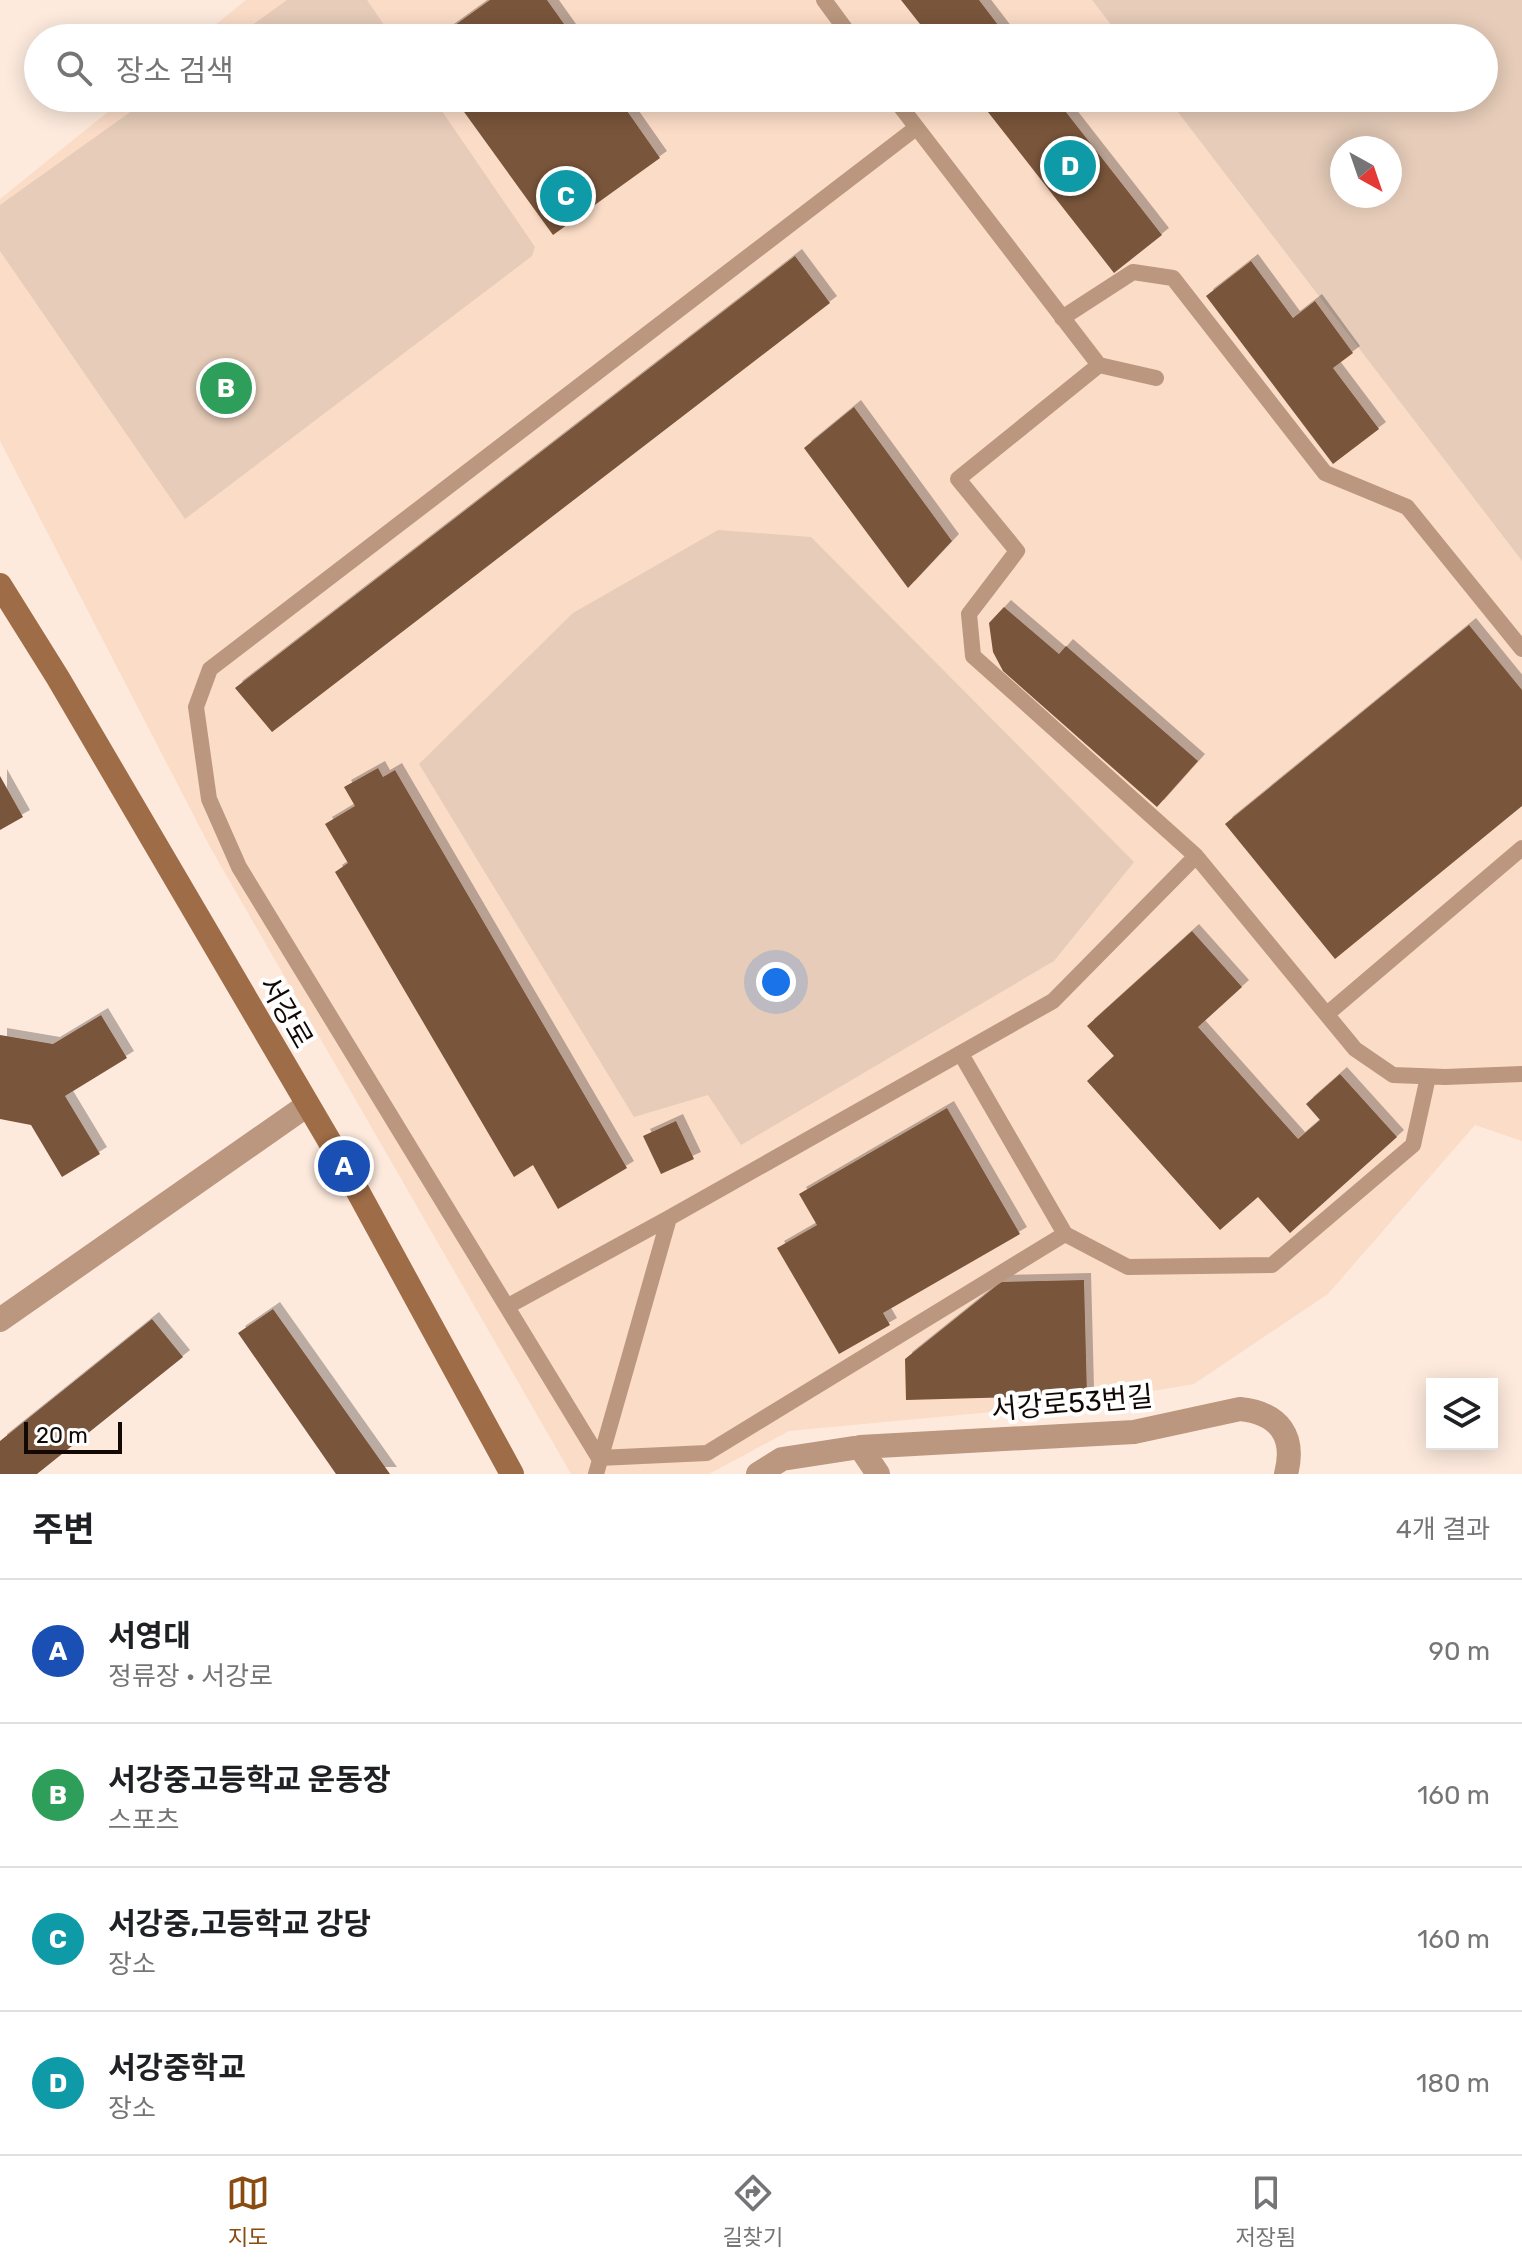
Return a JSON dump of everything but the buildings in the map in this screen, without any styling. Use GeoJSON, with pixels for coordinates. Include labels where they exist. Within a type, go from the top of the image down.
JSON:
{"type":"FeatureCollection","features":[{"type":"Feature","properties":{"kind":"main road","name":"서강로"},"geometry":{"type":"LineString","coordinates":[[0,585],[58,678],[306,1106],[344,1166],[512,1474]]}},
{"type":"Feature","properties":{"kind":"street"},"geometry":{"type":"LineString","coordinates":[[0,1320],[306,1106]]}},
{"type":"Feature","properties":{"kind":"street","name":"서강로53번길"},"geometry":{"type":"LineString","coordinates":[[758,1474],[782,1459],[860,1447],[1134,1432],[1240,1409],[1256,1410],[1271,1417],[1282,1428],[1289,1443],[1290,1458],[1286,1474]]}},
{"type":"Feature","properties":{"kind":"street"},"geometry":{"type":"LineString","coordinates":[[860,1447],[878,1474]]}},
{"type":"Feature","properties":{"kind":"lane"},"geometry":{"type":"LineString","coordinates":[[824,0],[842,24]]}},
{"type":"Feature","properties":{"kind":"lane"},"geometry":{"type":"LineString","coordinates":[[904,112],[1099,365],[1156,378]]}},
{"type":"Feature","properties":{"kind":"lane"},"geometry":{"type":"LineString","coordinates":[[598,1466],[508,1306],[239,867],[209,799],[196,707],[210,669],[916,128]]}},
{"type":"Feature","properties":{"kind":"lane"},"geometry":{"type":"LineString","coordinates":[[1062,318],[1133,272],[1173,278],[1325,473],[1407,507],[1522,649]]}},
{"type":"Feature","properties":{"kind":"lane"},"geometry":{"type":"LineString","coordinates":[[1099,365],[958,479],[1017,551],[969,614],[973,656],[1196,856],[1355,1049],[1393,1075],[1522,1074]]}},
{"type":"Feature","properties":{"kind":"lane"},"geometry":{"type":"LineString","coordinates":[[1327,1014],[1522,848]]}},
{"type":"Feature","properties":{"kind":"lane"},"geometry":{"type":"LineString","coordinates":[[508,1306],[1053,1001],[1196,856]]}},
{"type":"Feature","properties":{"kind":"lane"},"geometry":{"type":"LineString","coordinates":[[961,1054],[1065,1234],[1128,1267],[1272,1265],[1413,1145],[1428,1077]]}},
{"type":"Feature","properties":{"kind":"lane"},"geometry":{"type":"LineString","coordinates":[[598,1466],[669,1218]]}},
{"type":"Feature","properties":{"kind":"lane"},"geometry":{"type":"LineString","coordinates":[[598,1466],[707,1453],[1065,1234]]}},
{"type":"Feature","properties":{"kind":"shaded area"},"geometry":{"type":"Polygon","coordinates":[[[246,0],[1092,0],[1110,24],[216,24],[246,0]]]}},
{"type":"Feature","properties":{"kind":"shaded area"},"geometry":{"type":"Polygon","coordinates":[[[287,0],[367,0],[383,24],[254,24],[287,0]]]}},
{"type":"Feature","properties":{"kind":"shaded area"},"geometry":{"type":"Polygon","coordinates":[[[1092,0],[1522,0],[1522,561],[1178,112],[1498,112],[1498,24],[1110,24],[1092,0]]]}},
{"type":"Feature","properties":{"kind":"shaded area"},"geometry":{"type":"Polygon","coordinates":[[[108,112],[1178,112],[1522,561],[1522,1141],[1475,1125],[1328,1294],[1194,1384],[1077,1404],[789,1431],[709,1474],[571,1474],[210,847],[0,441],[0,199],[108,112]]]}},
{"type":"Feature","properties":{"kind":"shaded area"},"geometry":{"type":"Polygon","coordinates":[[[130,112],[443,112],[535,247],[532,256],[185,519],[0,251],[0,205],[130,112]]]}},
{"type":"Feature","properties":{"kind":"shaded area"},"geometry":{"type":"Polygon","coordinates":[[[718,530],[811,537],[1134,862],[1054,961],[741,1145],[708,1095],[634,1117],[419,764],[573,613],[718,530]]]}},
{"type":"Feature","properties":{"kind":"place","name":"서강중학교"},"geometry":{"type":"Point","coordinates":[1070,166]}},
{"type":"Feature","properties":{"kind":"place","name":"서강중,고등학교 강당"},"geometry":{"type":"Point","coordinates":[566,196]}},
{"type":"Feature","properties":{"kind":"place","name":"서강중고등학교 운동장"},"geometry":{"type":"Point","coordinates":[226,388]}},
{"type":"Feature","properties":{"kind":"place","name":"서영대"},"geometry":{"type":"Point","coordinates":[344,1166]}}]}
